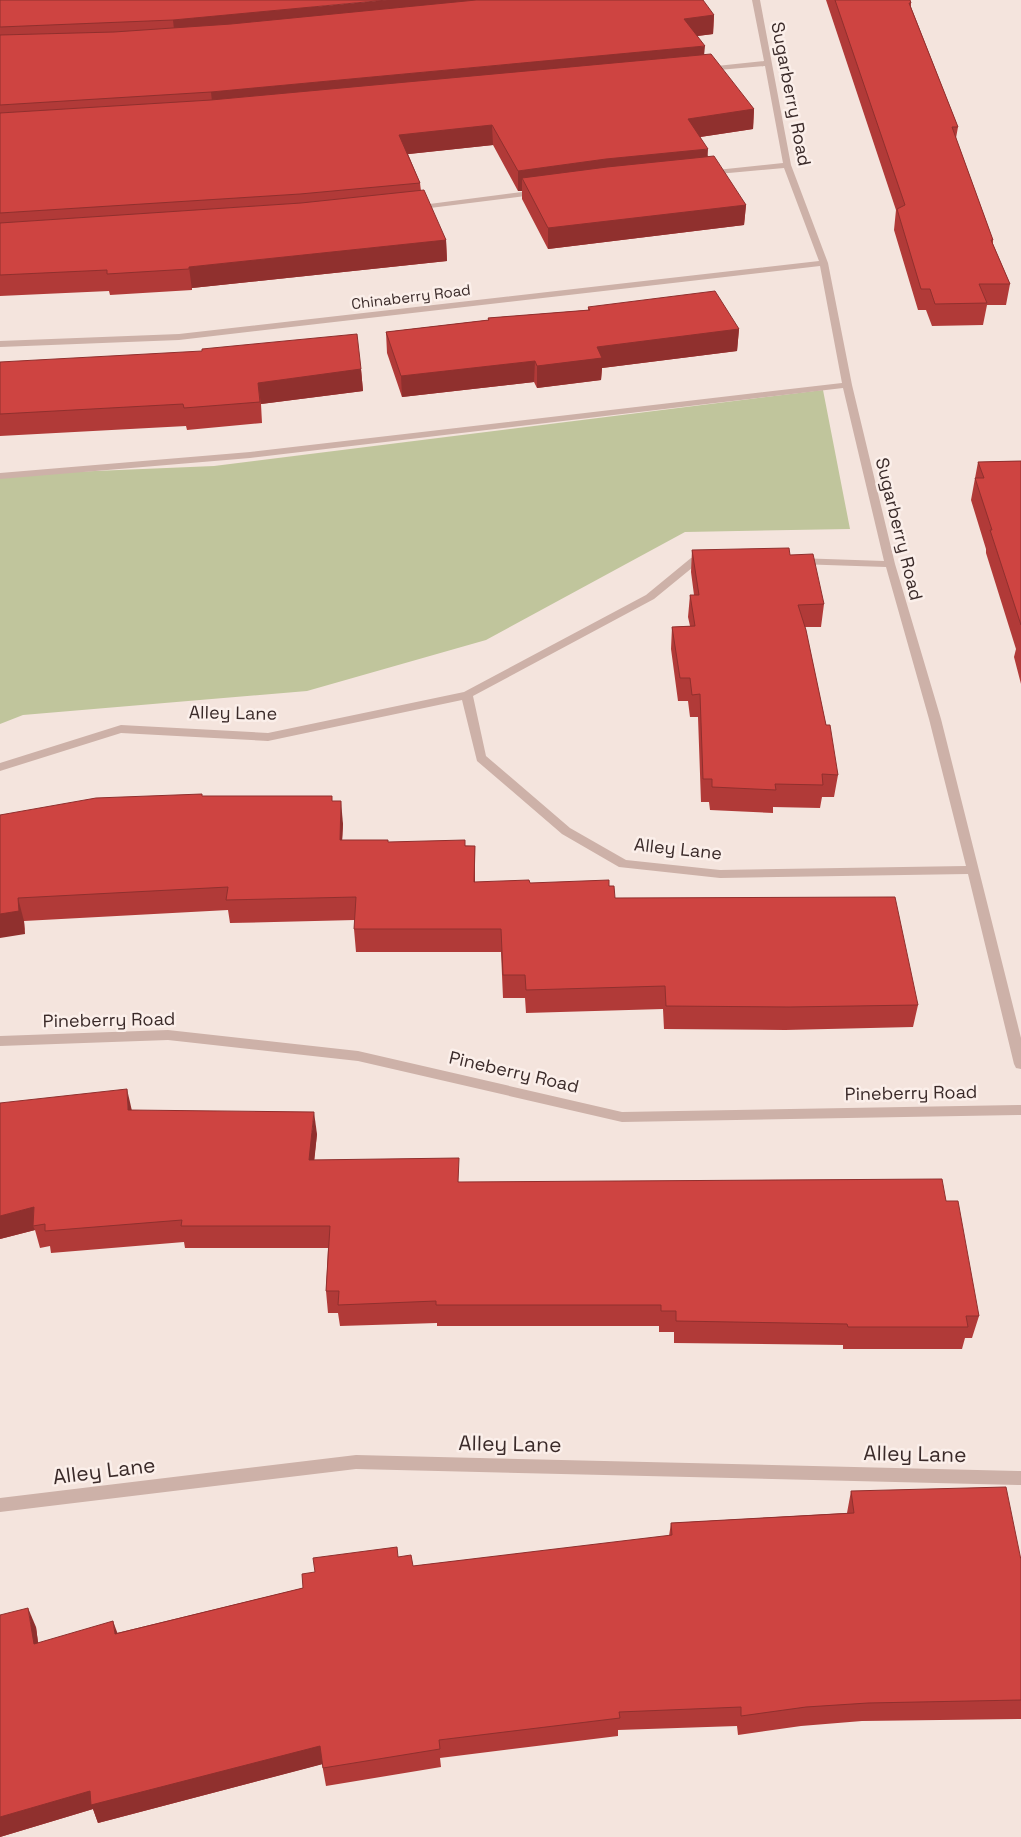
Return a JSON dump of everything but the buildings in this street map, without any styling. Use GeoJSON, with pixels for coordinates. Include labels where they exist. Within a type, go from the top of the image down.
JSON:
{"type":"FeatureCollection","features":[{"type":"Feature","properties":{"kind":"street","name":"Sugarberry Road"},"geometry":{"type":"LineString","coordinates":[[756,0],[787,165],[824,263],[847,385],[890,564],[935,719],[1021,1064]]}},
{"type":"Feature","properties":{"kind":"street"},"geometry":{"type":"LineString","coordinates":[[699,69],[769,63]]}},
{"type":"Feature","properties":{"kind":"street"},"geometry":{"type":"LineString","coordinates":[[701,173],[787,165]]}},
{"type":"Feature","properties":{"kind":"street"},"geometry":{"type":"LineString","coordinates":[[406,208],[549,191]]}},
{"type":"Feature","properties":{"kind":"street","name":"Chinaberry Road"},"geometry":{"type":"LineString","coordinates":[[0,344],[179,337],[824,263]]}},
{"type":"Feature","properties":{"kind":"street"},"geometry":{"type":"LineString","coordinates":[[0,476],[250,455],[596,412],[847,385]]}},
{"type":"Feature","properties":{"kind":"street","name":"Alley Lane"},"geometry":{"type":"LineString","coordinates":[[0,766],[121,729],[268,737],[467,695],[650,597],[695,560],[720,559]]}},
{"type":"Feature","properties":{"kind":"street"},"geometry":{"type":"LineString","coordinates":[[790,561],[890,564]]}},
{"type":"Feature","properties":{"kind":"street","name":"Alley Lane"},"geometry":{"type":"LineString","coordinates":[[467,695],[481,758],[566,831],[623,864],[720,874],[972,870]]}},
{"type":"Feature","properties":{"kind":"street","name":"Pineberry Road"},"geometry":{"type":"LineString","coordinates":[[0,1041],[168,1035],[358,1056],[622,1116],[1021,1110]]}},
{"type":"Feature","properties":{"kind":"street","name":"Alley Lane"},"geometry":{"type":"LineString","coordinates":[[0,1505],[356,1462],[1021,1478]]}},
{"type":"Feature","properties":{"kind":"green space"},"geometry":{"type":"Polygon","coordinates":[[[823,390],[850,529],[685,532],[486,640],[307,691],[23,715],[0,724],[0,475],[214,466],[823,390]]]}}]}
